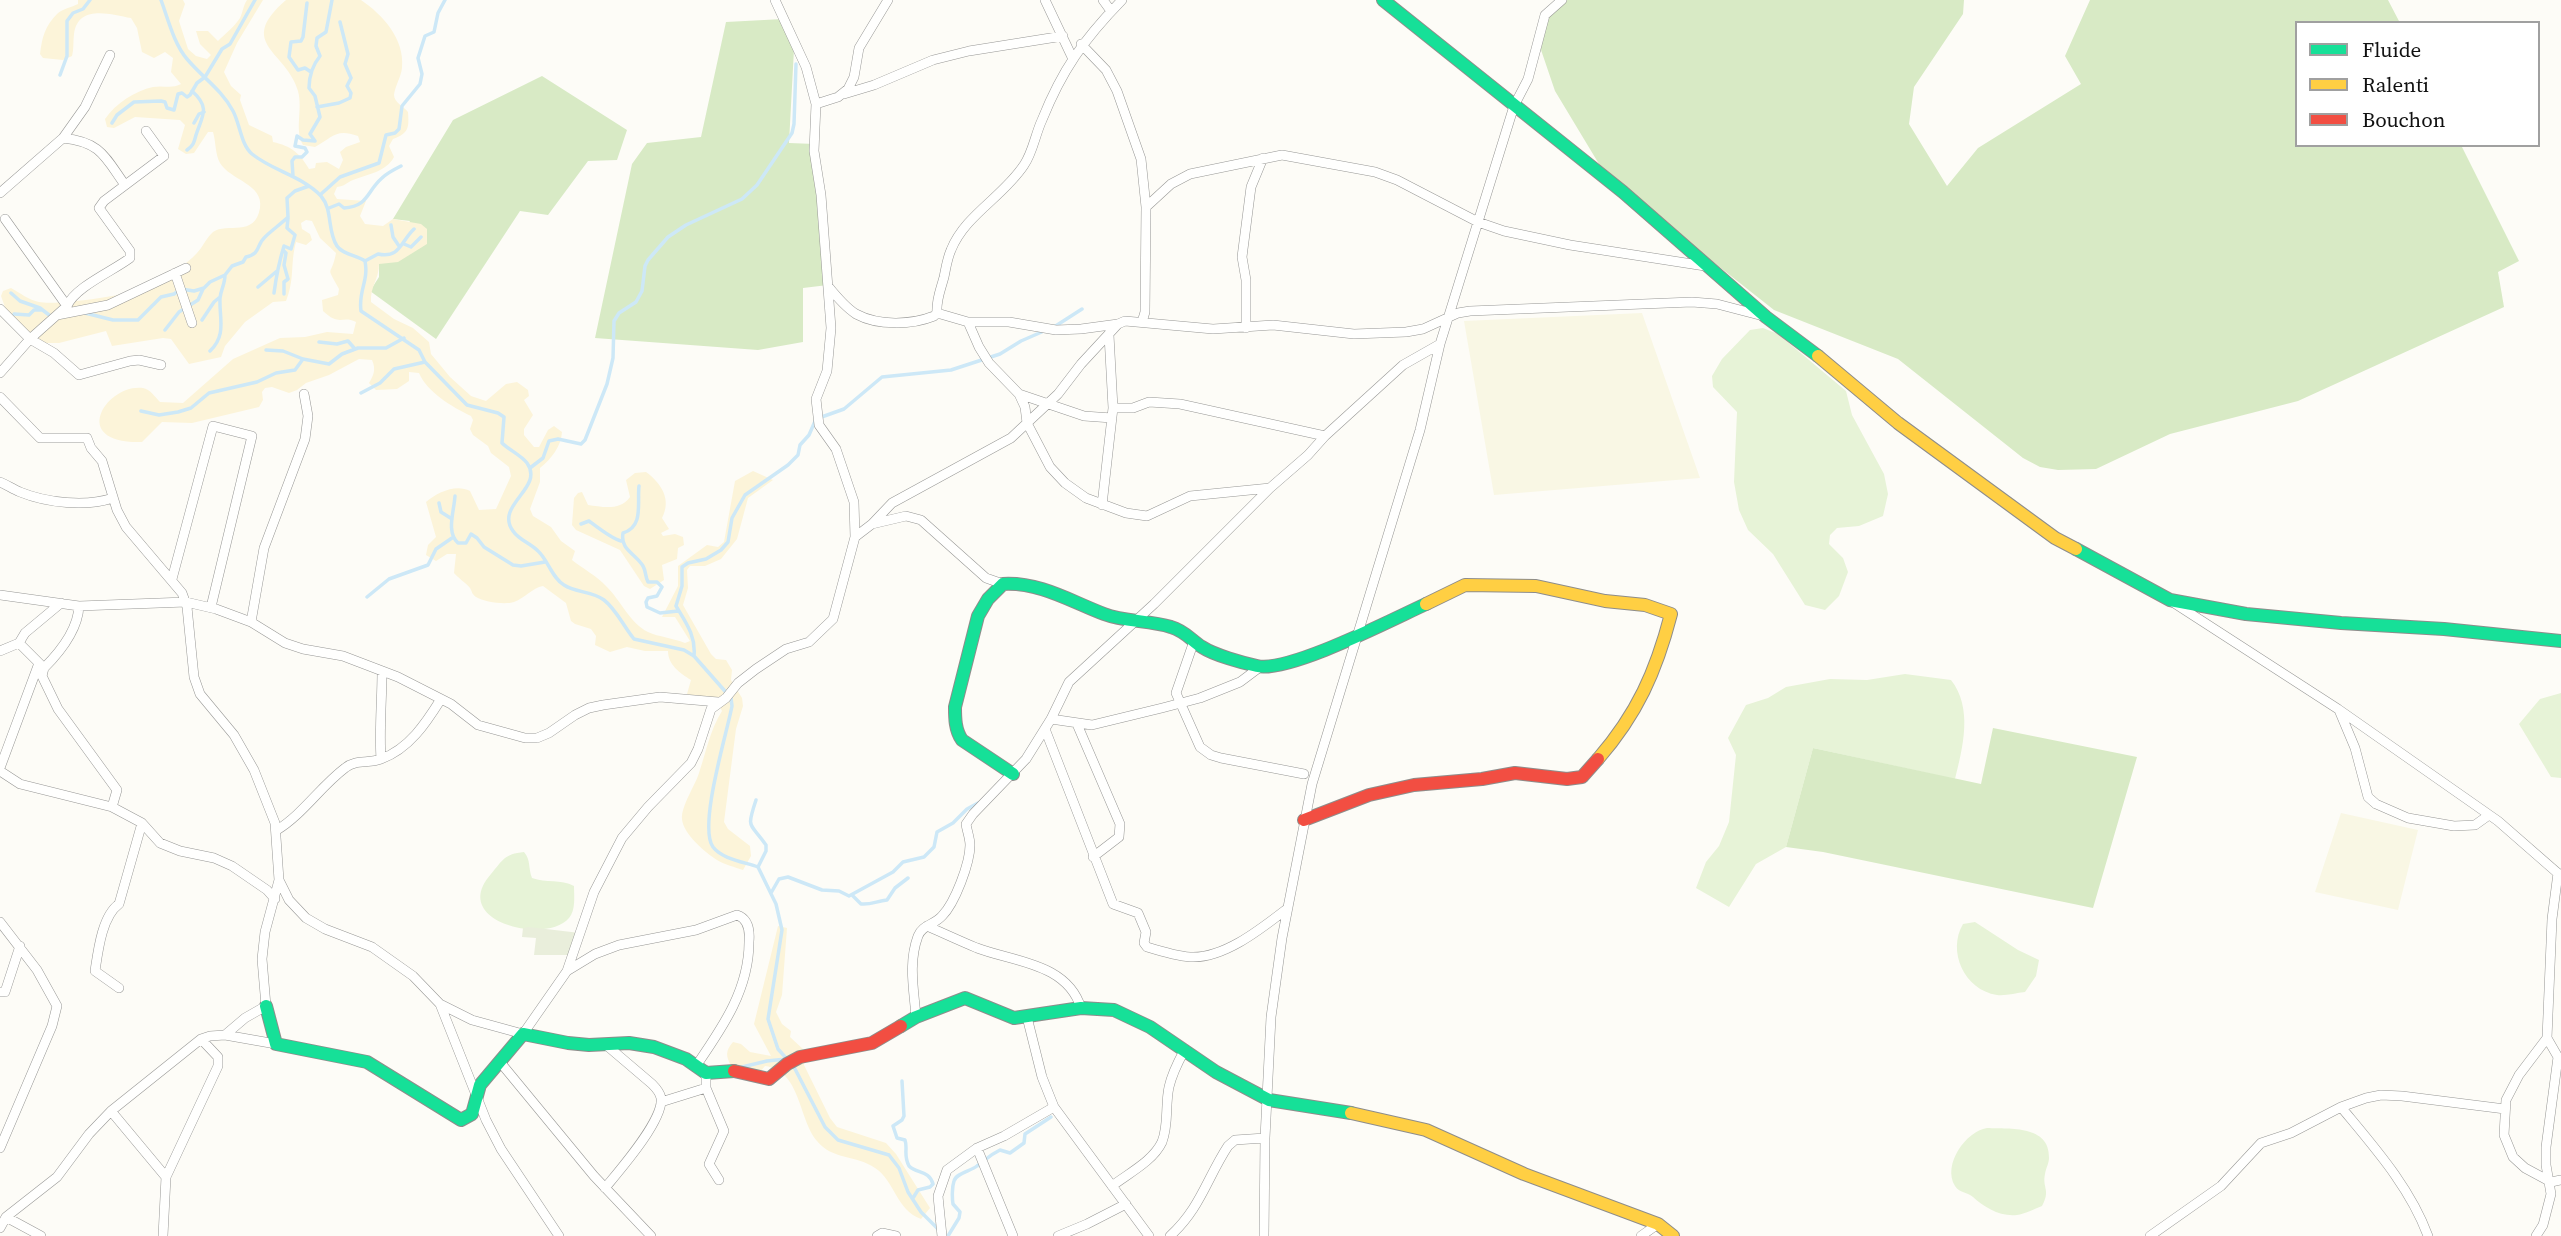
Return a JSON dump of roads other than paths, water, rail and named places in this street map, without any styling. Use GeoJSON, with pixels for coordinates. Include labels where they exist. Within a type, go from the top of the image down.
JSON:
{"type":"FeatureCollection","features":[{"type":"Feature","properties":{"kind":"street"},"geometry":{"type":"LineString","coordinates":[[0,1228],[6,1217],[68,1166],[89,1134],[111,1111],[201,1039],[210,1036],[225,1035],[367,1062],[461,1120],[475,1111],[480,1085],[523,1034],[567,971],[594,892],[622,838],[691,763],[711,709],[726,698],[738,683],[766,662],[786,649],[809,642],[833,619],[855,537],[854,502],[836,449],[820,425],[817,411],[816,399],[827,371],[831,328],[821,195],[814,151],[816,104],[806,67],[775,0]]}},
{"type":"Feature","properties":{"kind":"street"},"geometry":{"type":"LineString","coordinates":[[844,94],[854,77],[859,48],[888,0]]}},
{"type":"Feature","properties":{"kind":"street"},"geometry":{"type":"LineString","coordinates":[[1045,0],[1072,57]]}},
{"type":"Feature","properties":{"kind":"street"},"geometry":{"type":"LineString","coordinates":[[1103,0],[1111,10]]}},
{"type":"Feature","properties":{"kind":"street"},"geometry":{"type":"LineString","coordinates":[[827,284],[845,305],[870,320],[895,323],[930,318],[937,313],[939,290],[950,251],[973,216],[1006,189],[1025,164],[1042,120],[1072,57],[1122,0]]}},
{"type":"Feature","properties":{"kind":"street"},"geometry":{"type":"LineString","coordinates":[[1383,0],[1623,192],[1766,317],[1840,373],[1898,423],[2020,515],[2055,538],[2170,600],[2338,709],[2521,838],[2560,874],[2552,919],[2547,1038],[2558,1057],[2546,1147],[2546,1165],[2556,1181],[2549,1207],[2536,1236]]}},
{"type":"Feature","properties":{"kind":"street"},"geometry":{"type":"LineString","coordinates":[[1264,1236],[1265,1138],[1269,1100],[1271,1017],[1288,908],[1312,784],[1420,430],[1440,344],[1514,106],[1528,79],[1545,15],[1563,0]]}},
{"type":"Feature","properties":{"kind":"street"},"geometry":{"type":"LineString","coordinates":[[816,104],[874,85],[933,60],[969,51],[1063,36]]}},
{"type":"Feature","properties":{"kind":"street"},"geometry":{"type":"LineString","coordinates":[[1081,44],[1106,70],[1117,91],[1141,159],[1146,207],[1145,300],[1142,322]]}},
{"type":"Feature","properties":{"kind":"street"},"geometry":{"type":"LineString","coordinates":[[0,193],[63,138],[85,107],[110,55]]}},
{"type":"Feature","properties":{"kind":"street"},"geometry":{"type":"LineString","coordinates":[[0,373],[30,339],[67,306],[70,298],[131,258],[130,251],[99,208],[104,201],[164,156],[146,131]]}},
{"type":"Feature","properties":{"kind":"street"},"geometry":{"type":"LineString","coordinates":[[63,138],[78,139],[98,148],[125,185]]}},
{"type":"Feature","properties":{"kind":"street"},"geometry":{"type":"LineString","coordinates":[[1146,207],[1171,184],[1184,177],[1282,155],[1375,172],[1397,180],[1478,222],[1517,234],[1705,266]]}},
{"type":"Feature","properties":{"kind":"street"},"geometry":{"type":"LineString","coordinates":[[1246,328],[1246,280],[1242,257],[1251,187],[1263,158]]}},
{"type":"Feature","properties":{"kind":"street"},"geometry":{"type":"LineString","coordinates":[[5,219],[67,306]]}},
{"type":"Feature","properties":{"kind":"street"},"geometry":{"type":"LineString","coordinates":[[55,315],[108,305],[186,268]]}},
{"type":"Feature","properties":{"kind":"street"},"geometry":{"type":"LineString","coordinates":[[175,273],[192,323]]}},
{"type":"Feature","properties":{"kind":"street"},"geometry":{"type":"LineString","coordinates":[[937,313],[968,322],[1009,322],[1056,330],[1082,330],[1125,321],[1206,328],[1273,325],[1353,334],[1406,332],[1470,311],[1692,302],[1717,304],[1766,317]]}},
{"type":"Feature","properties":{"kind":"street"},"geometry":{"type":"LineString","coordinates":[[0,309],[30,339],[54,353],[79,375],[130,361],[139,360],[161,365]]}},
{"type":"Feature","properties":{"kind":"street"},"geometry":{"type":"LineString","coordinates":[[968,322],[989,363],[1019,394],[1025,407],[1027,423],[1050,467],[1065,483],[1086,498],[1126,513],[1147,516],[1190,496],[1270,488]]}},
{"type":"Feature","properties":{"kind":"street"},"geometry":{"type":"LineString","coordinates":[[855,537],[873,524],[892,503],[1011,438],[1048,404],[1118,324]]}},
{"type":"Feature","properties":{"kind":"street"},"geometry":{"type":"LineString","coordinates":[[1102,505],[1113,408],[1109,335]]}},
{"type":"Feature","properties":{"kind":"street"},"geometry":{"type":"LineString","coordinates":[[916,1017],[912,965],[918,936],[944,914],[960,881],[969,857],[970,843],[966,824],[1026,760],[1069,682],[1135,622],[1325,436],[1403,365],[1440,344]]}},
{"type":"Feature","properties":{"kind":"street"},"geometry":{"type":"LineString","coordinates":[[251,622],[264,548],[305,439],[308,416],[304,394]]}},
{"type":"Feature","properties":{"kind":"street"},"geometry":{"type":"LineString","coordinates":[[1019,394],[1084,416],[1112,418]]}},
{"type":"Feature","properties":{"kind":"street"},"geometry":{"type":"LineString","coordinates":[[0,397],[40,438],[87,438],[91,448],[102,461],[113,498],[126,527],[172,579],[186,602],[194,677],[200,694],[234,735],[254,770],[276,830],[279,880],[265,932],[262,959],[266,1006],[276,1044]]}},
{"type":"Feature","properties":{"kind":"street"},"geometry":{"type":"LineString","coordinates":[[1113,408],[1133,408],[1149,402],[1180,404],[1325,436]]}},
{"type":"Feature","properties":{"kind":"street"},"geometry":{"type":"LineString","coordinates":[[172,579],[213,426],[252,436],[211,607]]}},
{"type":"Feature","properties":{"kind":"street"},"geometry":{"type":"LineString","coordinates":[[0,482],[21,492],[55,500],[81,503],[113,498]]}},
{"type":"Feature","properties":{"kind":"street"},"geometry":{"type":"LineString","coordinates":[[873,524],[906,516],[921,520],[986,578],[1003,584],[1023,583],[1049,590],[1071,597],[1104,614],[1135,622],[1170,626],[1183,631],[1212,651],[1260,667],[1283,665],[1359,636],[1465,585],[1536,586],[1605,601],[1645,605],[1671,614],[1658,660],[1642,697],[1614,740],[1581,777],[1567,779],[1515,773],[1414,785],[1369,795],[1304,820]]}},
{"type":"Feature","properties":{"kind":"street"},"geometry":{"type":"LineString","coordinates":[[1003,584],[988,599],[978,616],[955,707],[958,735],[964,744],[1013,774]]}},
{"type":"Feature","properties":{"kind":"street"},"geometry":{"type":"LineString","coordinates":[[0,595],[79,606],[186,602],[211,607],[251,622],[285,643],[343,656],[382,671],[451,704],[478,725],[524,738],[537,738],[549,733],[575,715],[603,705],[660,697],[718,702]]}},
{"type":"Feature","properties":{"kind":"street"},"geometry":{"type":"LineString","coordinates":[[2170,600],[2246,614],[2561,641]]}},
{"type":"Feature","properties":{"kind":"street"},"geometry":{"type":"LineString","coordinates":[[0,652],[19,643],[25,633],[61,603]]}},
{"type":"Feature","properties":{"kind":"street"},"geometry":{"type":"LineString","coordinates":[[79,606],[78,619],[58,655],[41,665],[0,770],[20,785],[112,807],[142,823],[160,843],[180,851],[214,858],[232,866],[267,890],[275,899]]}},
{"type":"Feature","properties":{"kind":"street"},"geometry":{"type":"LineString","coordinates":[[1194,641],[1176,693],[1200,747],[1210,755],[1304,774]]}},
{"type":"Feature","properties":{"kind":"street"},"geometry":{"type":"LineString","coordinates":[[19,643],[41,665],[42,676],[58,709],[117,790],[112,807]]}},
{"type":"Feature","properties":{"kind":"street"},"geometry":{"type":"LineString","coordinates":[[1051,719],[1092,725],[1181,703],[1240,682],[1260,667]]}},
{"type":"Feature","properties":{"kind":"street"},"geometry":{"type":"LineString","coordinates":[[381,760],[379,724],[382,712],[382,671]]}},
{"type":"Feature","properties":{"kind":"street"},"geometry":{"type":"LineString","coordinates":[[276,830],[290,821],[348,765],[381,760],[406,744],[417,734],[441,699]]}},
{"type":"Feature","properties":{"kind":"street"},"geometry":{"type":"LineString","coordinates":[[2338,709],[2355,748],[2368,797],[2376,804],[2408,818],[2454,827],[2475,824],[2489,815]]}},
{"type":"Feature","properties":{"kind":"street"},"geometry":{"type":"LineString","coordinates":[[1077,724],[1120,824],[1119,838],[1093,857]]}},
{"type":"Feature","properties":{"kind":"street"},"geometry":{"type":"LineString","coordinates":[[1045,729],[1113,904],[1138,913],[1146,932],[1144,943],[1147,947],[1192,957],[1227,949],[1251,936],[1288,908]]}},
{"type":"Feature","properties":{"kind":"street"},"geometry":{"type":"LineString","coordinates":[[119,988],[95,971],[107,921],[111,910],[119,904],[142,823]]}},
{"type":"Feature","properties":{"kind":"street"},"geometry":{"type":"LineString","coordinates":[[279,880],[289,900],[306,918],[381,953],[412,976],[440,1004],[472,1020],[523,1034],[568,1043],[629,1043],[654,1047],[687,1059],[712,1074],[738,1070],[758,1078],[769,1079],[800,1057],[872,1043],[916,1017],[965,998],[978,1001],[1004,1017],[1027,1017],[1081,1008],[1114,1010],[1150,1027],[1225,1077],[1269,1100],[1362,1115],[1426,1130],[1524,1174],[1658,1224],[1673,1236]]}},
{"type":"Feature","properties":{"kind":"street"},"geometry":{"type":"LineString","coordinates":[[567,971],[595,954],[619,945],[696,930],[737,915],[742,916],[750,937],[747,970],[736,1002],[701,1069],[724,1131],[709,1164],[719,1180]]}},
{"type":"Feature","properties":{"kind":"street"},"geometry":{"type":"LineString","coordinates":[[0,922],[37,970],[57,1006],[52,1027],[0,1148]]}},
{"type":"Feature","properties":{"kind":"street"},"geometry":{"type":"LineString","coordinates":[[927,926],[979,949],[1024,961],[1050,972],[1073,990],[1081,1008]]}},
{"type":"Feature","properties":{"kind":"street"},"geometry":{"type":"LineString","coordinates":[[0,992],[5,992],[20,946]]}},
{"type":"Feature","properties":{"kind":"street"},"geometry":{"type":"LineString","coordinates":[[440,1004],[476,1095],[501,1149],[559,1236]]}},
{"type":"Feature","properties":{"kind":"street"},"geometry":{"type":"LineString","coordinates":[[225,1035],[245,1018],[266,1006]]}},
{"type":"Feature","properties":{"kind":"street"},"geometry":{"type":"LineString","coordinates":[[1027,1017],[1042,1077],[1054,1107],[1149,1236]]}},
{"type":"Feature","properties":{"kind":"street"},"geometry":{"type":"LineString","coordinates":[[2547,1038],[2519,1075],[2506,1100],[2504,1135],[2512,1157],[2525,1168],[2556,1181]]}},
{"type":"Feature","properties":{"kind":"street"},"geometry":{"type":"LineString","coordinates":[[163,1236],[166,1177],[218,1066],[218,1057],[201,1039]]}},
{"type":"Feature","properties":{"kind":"street"},"geometry":{"type":"LineString","coordinates":[[605,1044],[658,1090],[661,1101],[651,1127],[605,1188]]}},
{"type":"Feature","properties":{"kind":"street"},"geometry":{"type":"LineString","coordinates":[[1112,1186],[1137,1168],[1162,1141],[1168,1116],[1169,1085],[1184,1051]]}},
{"type":"Feature","properties":{"kind":"street"},"geometry":{"type":"LineString","coordinates":[[500,1062],[605,1188],[651,1236]]}},
{"type":"Feature","properties":{"kind":"street"},"geometry":{"type":"LineString","coordinates":[[661,1101],[706,1088]]}},
{"type":"Feature","properties":{"kind":"street"},"geometry":{"type":"LineString","coordinates":[[2150,1236],[2221,1186],[2261,1143],[2291,1133],[2341,1107],[2381,1095],[2458,1101],[2505,1109]]}},
{"type":"Feature","properties":{"kind":"street"},"geometry":{"type":"LineString","coordinates":[[942,1236],[938,1196],[947,1170],[977,1148],[1054,1107]]}},
{"type":"Feature","properties":{"kind":"street"},"geometry":{"type":"LineString","coordinates":[[2341,1107],[2392,1169],[2416,1208],[2428,1236]]}},
{"type":"Feature","properties":{"kind":"street"},"geometry":{"type":"LineString","coordinates":[[111,1111],[166,1177]]}},
{"type":"Feature","properties":{"kind":"street"},"geometry":{"type":"LineString","coordinates":[[1170,1236],[1185,1223],[1195,1209],[1228,1146],[1234,1140],[1265,1138]]}},
{"type":"Feature","properties":{"kind":"street"},"geometry":{"type":"LineString","coordinates":[[977,1148],[1013,1236]]}},
{"type":"Feature","properties":{"kind":"street"},"geometry":{"type":"LineString","coordinates":[[1058,1236],[1126,1204]]}},
{"type":"Feature","properties":{"kind":"street"},"geometry":{"type":"LineString","coordinates":[[6,1217],[41,1236]]}},
{"type":"Feature","properties":{"kind":"street"},"geometry":{"type":"LineString","coordinates":[[1641,1236],[1658,1224]]}},
{"type":"Feature","properties":{"kind":"street"},"geometry":{"type":"LineString","coordinates":[[877,1236],[882,1233],[895,1236]]}},
{"type":"Feature","properties":{"kind":"waterway"},"geometry":{"type":"LineString","coordinates":[[60,75],[67,56],[67,21],[90,0]]}},
{"type":"Feature","properties":{"kind":"waterway"},"geometry":{"type":"LineString","coordinates":[[161,0],[178,46],[228,103],[248,150],[260,160],[305,183],[321,196],[337,246],[365,261],[361,311],[419,350],[425,362],[467,405],[504,417],[502,443],[524,460],[531,472],[530,481],[510,513],[509,522],[515,534],[535,548],[560,582],[569,588],[599,597],[608,604],[634,639],[684,650],[694,656],[731,698],[732,706],[711,800],[709,836],[717,851],[734,860],[758,867],[776,904],[782,930],[768,1019],[778,1049],[794,1067],[825,1127],[838,1140],[889,1155],[899,1168],[908,1192],[921,1212],[939,1230]]}},
{"type":"Feature","properties":{"kind":"waterway"},"geometry":{"type":"LineString","coordinates":[[112,123],[117,115],[134,102],[161,101],[165,102],[167,108],[174,110],[178,94],[182,93],[187,97],[205,77],[222,49],[230,44],[255,0]]}},
{"type":"Feature","properties":{"kind":"waterway"},"geometry":{"type":"LineString","coordinates":[[293,176],[292,161],[307,152],[305,148],[295,146],[297,136],[303,140],[315,141],[310,134],[320,117],[315,96],[309,88],[310,79],[320,56],[316,46],[317,38],[326,32],[332,0]]}},
{"type":"Feature","properties":{"kind":"waterway"},"geometry":{"type":"LineString","coordinates":[[320,195],[340,177],[379,163],[386,135],[399,129],[402,106],[420,84],[422,74],[418,58],[425,36],[434,32],[438,13],[445,0]]}},
{"type":"Feature","properties":{"kind":"waterway"},"geometry":{"type":"LineString","coordinates":[[307,3],[303,37],[301,41],[291,42],[289,57],[298,70],[305,68],[311,72]]}},
{"type":"Feature","properties":{"kind":"waterway"},"geometry":{"type":"LineString","coordinates":[[317,107],[350,98],[351,93],[347,86],[351,78],[345,64],[348,54],[340,22]]}},
{"type":"Feature","properties":{"kind":"waterway"},"geometry":{"type":"LineString","coordinates":[[530,468],[543,458],[549,441],[558,439],[581,444],[585,440],[607,384],[613,358],[614,321],[619,313],[636,302],[642,291],[648,260],[668,237],[686,225],[742,199],[757,185],[792,133],[796,64]]}},
{"type":"Feature","properties":{"kind":"waterway"},"geometry":{"type":"LineString","coordinates":[[187,150],[193,143],[203,112],[201,102],[192,91]]}},
{"type":"Feature","properties":{"kind":"waterway"},"geometry":{"type":"LineString","coordinates":[[194,123],[199,114],[204,112]]}},
{"type":"Feature","properties":{"kind":"waterway"},"geometry":{"type":"LineString","coordinates":[[329,208],[339,204],[344,208],[358,204],[384,176],[401,166]]}},
{"type":"Feature","properties":{"kind":"waterway"},"geometry":{"type":"LineString","coordinates":[[85,313],[113,320],[138,320],[161,297],[181,289],[194,291],[204,288],[225,275],[232,266],[254,254],[262,240],[288,217],[287,198],[295,191],[309,186]]}},
{"type":"Feature","properties":{"kind":"waterway"},"geometry":{"type":"LineString","coordinates":[[274,293],[284,246],[291,249],[295,235],[287,228],[288,218]]}},
{"type":"Feature","properties":{"kind":"waterway"},"geometry":{"type":"LineString","coordinates":[[391,225],[393,237],[399,246]]}},
{"type":"Feature","properties":{"kind":"waterway"},"geometry":{"type":"LineString","coordinates":[[365,261],[378,254],[385,255],[396,251],[414,229]]}},
{"type":"Feature","properties":{"kind":"waterway"},"geometry":{"type":"LineString","coordinates":[[404,244],[411,247],[421,237]]}},
{"type":"Feature","properties":{"kind":"waterway"},"geometry":{"type":"LineString","coordinates":[[283,250],[286,253],[284,265],[288,279],[284,282],[284,294]]}},
{"type":"Feature","properties":{"kind":"waterway"},"geometry":{"type":"LineString","coordinates":[[258,287],[277,271]]}},
{"type":"Feature","properties":{"kind":"waterway"},"geometry":{"type":"LineString","coordinates":[[210,351],[219,339],[220,298],[225,275]]}},
{"type":"Feature","properties":{"kind":"waterway"},"geometry":{"type":"LineString","coordinates":[[165,330],[179,312],[198,300],[203,289]]}},
{"type":"Feature","properties":{"kind":"waterway"},"geometry":{"type":"LineString","coordinates":[[11,293],[20,301],[40,308],[53,318]]}},
{"type":"Feature","properties":{"kind":"waterway"},"geometry":{"type":"LineString","coordinates":[[202,320],[220,297]]}},
{"type":"Feature","properties":{"kind":"waterway"},"geometry":{"type":"LineString","coordinates":[[1054,327],[1082,309]]}},
{"type":"Feature","properties":{"kind":"waterway"},"geometry":{"type":"LineString","coordinates":[[14,314],[29,315],[34,310],[41,310]]}},
{"type":"Feature","properties":{"kind":"waterway"},"geometry":{"type":"LineString","coordinates":[[694,656],[692,636],[676,606],[682,586],[682,567],[706,559],[721,550],[728,542],[732,518],[745,495],[798,455],[800,445],[809,435],[816,419],[844,409],[882,377],[951,370],[1000,354],[1044,331]]}},
{"type":"Feature","properties":{"kind":"waterway"},"geometry":{"type":"LineString","coordinates":[[141,411],[159,415],[178,412],[191,408],[209,393],[295,370],[303,359],[329,364],[342,354],[358,348],[386,348],[404,338]]}},
{"type":"Feature","properties":{"kind":"waterway"},"geometry":{"type":"LineString","coordinates":[[319,342],[337,344],[348,341],[355,349]]}},
{"type":"Feature","properties":{"kind":"waterway"},"geometry":{"type":"LineString","coordinates":[[266,350],[283,351],[303,359]]}},
{"type":"Feature","properties":{"kind":"waterway"},"geometry":{"type":"LineString","coordinates":[[361,393],[380,383],[394,369],[425,362]]}},
{"type":"Feature","properties":{"kind":"waterway"},"geometry":{"type":"LineString","coordinates":[[639,486],[637,520],[630,530],[623,533],[624,544],[643,566],[648,582],[657,582],[662,587],[657,596],[648,598],[647,607],[660,613],[678,611]]}},
{"type":"Feature","properties":{"kind":"waterway"},"geometry":{"type":"LineString","coordinates":[[455,496],[452,533],[458,543],[466,543],[471,534],[484,547],[513,565],[545,562]]}},
{"type":"Feature","properties":{"kind":"waterway"},"geometry":{"type":"LineString","coordinates":[[439,503],[441,512],[452,519]]}},
{"type":"Feature","properties":{"kind":"waterway"},"geometry":{"type":"LineString","coordinates":[[581,524],[589,521],[621,541]]}},
{"type":"Feature","properties":{"kind":"waterway"},"geometry":{"type":"LineString","coordinates":[[367,597],[389,579],[428,565],[436,549],[452,538]]}},
{"type":"Feature","properties":{"kind":"waterway"},"geometry":{"type":"LineString","coordinates":[[756,800],[751,825],[766,845],[758,867]]}},
{"type":"Feature","properties":{"kind":"waterway"},"geometry":{"type":"LineString","coordinates":[[771,893],[779,879],[788,877],[822,890],[839,891],[849,896],[893,872],[903,862],[924,857],[934,847],[937,832],[978,803]]}},
{"type":"Feature","properties":{"kind":"waterway"},"geometry":{"type":"LineString","coordinates":[[852,895],[861,904],[887,900],[895,888],[908,878]]}},
{"type":"Feature","properties":{"kind":"waterway"},"geometry":{"type":"LineString","coordinates":[[742,1067],[786,1059]]}},
{"type":"Feature","properties":{"kind":"waterway"},"geometry":{"type":"LineString","coordinates":[[902,1081],[904,1116],[893,1126],[897,1138],[905,1140],[909,1166],[929,1176],[933,1184],[918,1190],[913,1198]]}},
{"type":"Feature","properties":{"kind":"waterway"},"geometry":{"type":"LineString","coordinates":[[948,1236],[960,1212],[953,1204],[955,1178],[1000,1150],[1010,1153],[1024,1143],[1025,1134],[1051,1117]]}}]}
